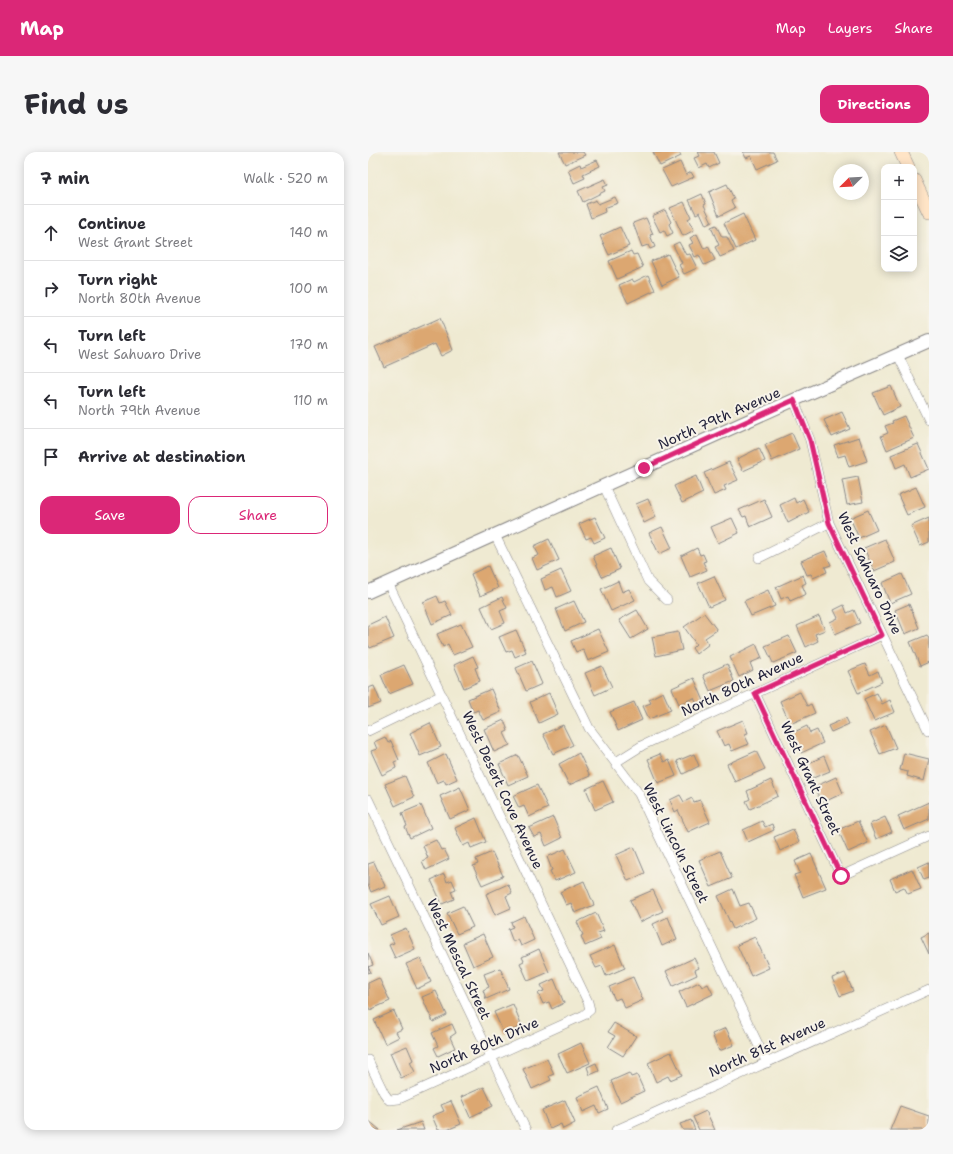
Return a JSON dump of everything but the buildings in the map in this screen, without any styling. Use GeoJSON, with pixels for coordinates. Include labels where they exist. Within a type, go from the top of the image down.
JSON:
{"type":"FeatureCollection","features":[{"type":"Feature","properties":{"kind":"main road"},"geometry":{"type":"LineString","coordinates":[[901,152],[907,164]]}},
{"type":"Feature","properties":{"kind":"main road"},"geometry":{"type":"LineString","coordinates":[[917,186],[929,212]]}},
{"type":"Feature","properties":{"kind":"street","name":"North 79th Avenue"},"geometry":{"type":"LineString","coordinates":[[368,592],[794,400],[929,341]]}},
{"type":"Feature","properties":{"kind":"street"},"geometry":{"type":"LineString","coordinates":[[898,355],[929,420]]}},
{"type":"Feature","properties":{"kind":"street","name":"West Sahuaro Drive"},"geometry":{"type":"LineString","coordinates":[[794,400],[810,440],[829,523],[928,730]]}},
{"type":"Feature","properties":{"kind":"street"},"geometry":{"type":"LineString","coordinates":[[604,486],[648,581],[667,600]]}},
{"type":"Feature","properties":{"kind":"street"},"geometry":{"type":"LineString","coordinates":[[760,558],[829,523]]}},
{"type":"Feature","properties":{"kind":"street","name":"West Lincoln Street"},"geometry":{"type":"LineString","coordinates":[[496,535],[589,728],[639,794],[767,1062]]}},
{"type":"Feature","properties":{"kind":"street","name":"West Desert Cove Avenue"},"geometry":{"type":"LineString","coordinates":[[388,583],[588,1002],[590,1010]]}},
{"type":"Feature","properties":{"kind":"street","name":"North 80th Avenue"},"geometry":{"type":"LineString","coordinates":[[616,762],[643,745],[882,635]]}},
{"type":"Feature","properties":{"kind":"street","name":"West Grant Street"},"geometry":{"type":"LineString","coordinates":[[755,693],[841,876],[929,836]]}},
{"type":"Feature","properties":{"kind":"street"},"geometry":{"type":"LineString","coordinates":[[368,731],[442,695]]}},
{"type":"Feature","properties":{"kind":"street","name":"West Mescal Street"},"geometry":{"type":"LineString","coordinates":[[368,799],[526,1130]]}},
{"type":"Feature","properties":{"kind":"street","name":"North 81st Avenue"},"geometry":{"type":"LineString","coordinates":[[616,1130],[929,990]]}},
{"type":"Feature","properties":{"kind":"street","name":"North 80th Drive"},"geometry":{"type":"LineString","coordinates":[[368,1060],[389,1100],[399,1099],[590,1010]]}},
{"type":"Feature","properties":{"kind":"route"},"geometry":{"type":"LineString","coordinates":[[644,468],[794,400],[810,440],[829,523],[882,635],[755,693],[841,876]]}}]}
